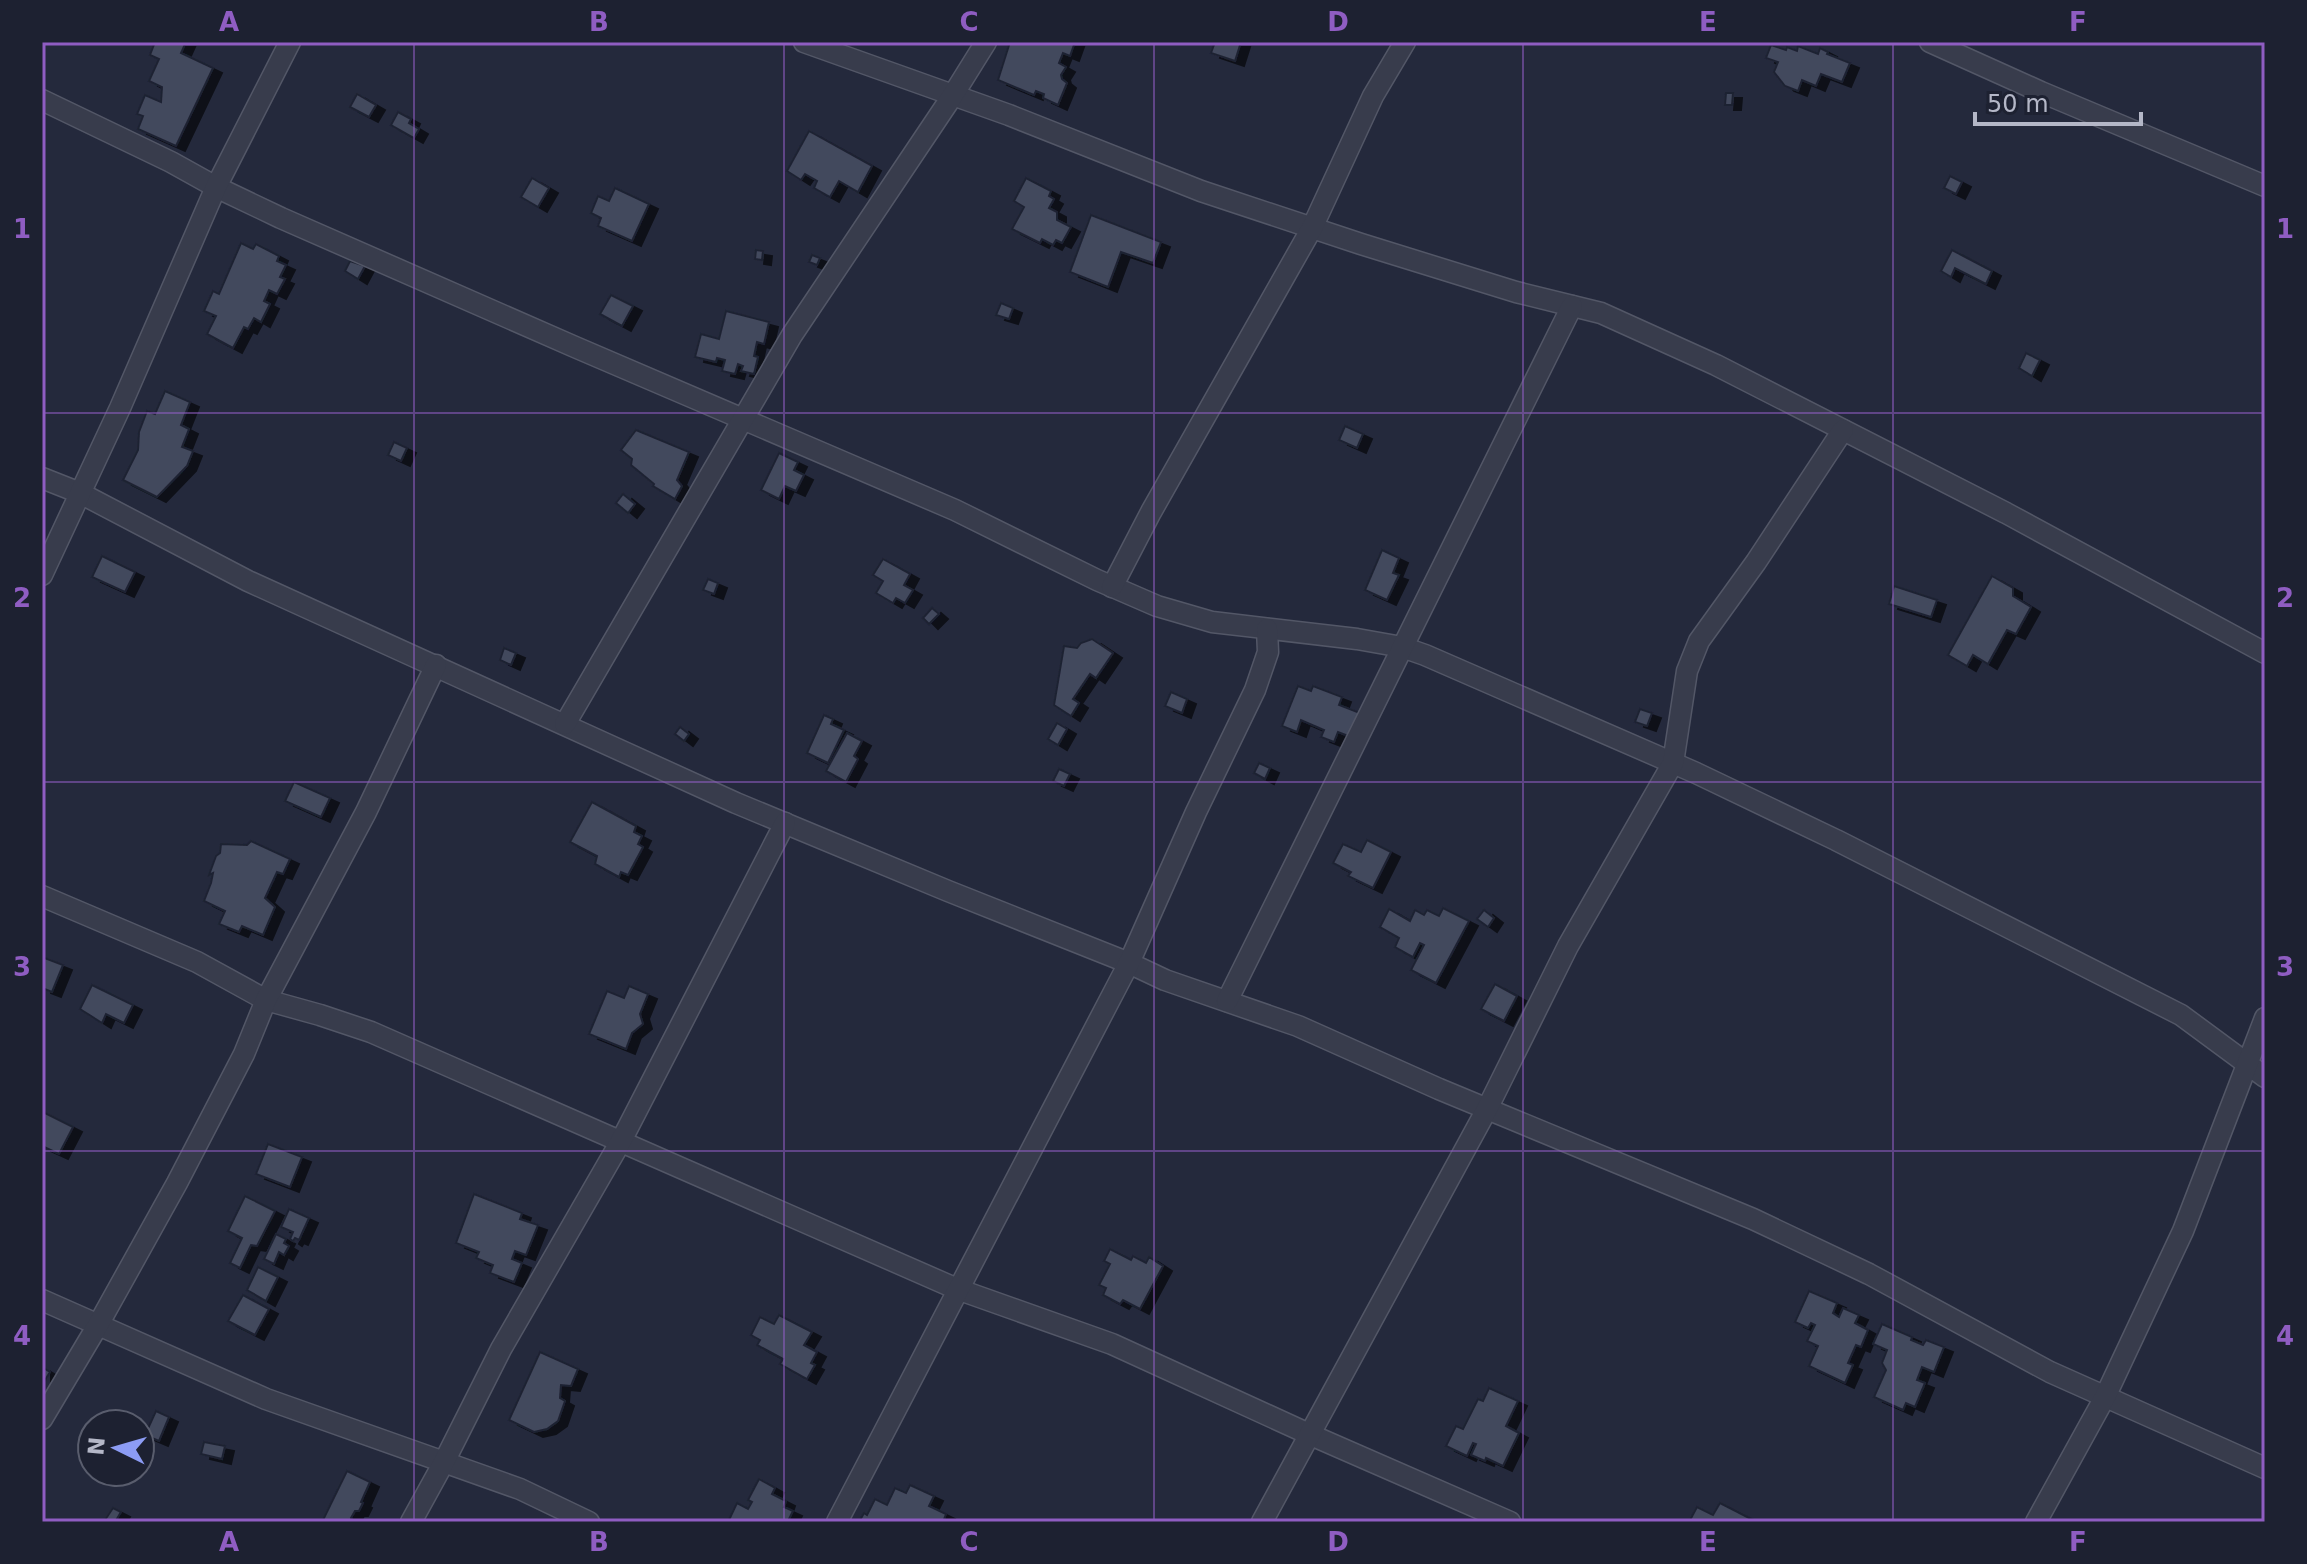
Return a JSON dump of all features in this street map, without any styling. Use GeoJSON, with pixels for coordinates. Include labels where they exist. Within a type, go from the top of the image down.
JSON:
{"type":"FeatureCollection","features":[{"type":"Feature","properties":{"kind":"street"},"geometry":{"type":"LineString","coordinates":[[42,575],[120,408],[216,187],[290,42]]}},
{"type":"Feature","properties":{"kind":"street"},"geometry":{"type":"LineString","coordinates":[[804,42],[1009,115],[1201,191],[1516,292],[1601,313],[1702,359],[2006,513],[2265,653]]}},
{"type":"Feature","properties":{"kind":"street"},"geometry":{"type":"LineString","coordinates":[[565,724],[792,335],[986,42]]}},
{"type":"Feature","properties":{"kind":"street"},"geometry":{"type":"LineString","coordinates":[[1112,587],[1151,512],[1312,228],[1373,96],[1405,42]]}},
{"type":"Feature","properties":{"kind":"street"},"geometry":{"type":"LineString","coordinates":[[1930,42],[2265,186]]}},
{"type":"Feature","properties":{"kind":"street"},"geometry":{"type":"LineString","coordinates":[[42,100],[216,187],[383,263],[955,510],[1157,606],[1212,622],[1402,647],[1673,763],[1836,840],[2181,1015],[2257,1071]]}},
{"type":"Feature","properties":{"kind":"street"},"geometry":{"type":"LineString","coordinates":[[1227,1001],[1572,306]]}},
{"type":"Feature","properties":{"kind":"street"},"geometry":{"type":"LineString","coordinates":[[1262,1522],[1487,1109],[1568,946],[1673,763],[1687,671],[1699,641],[1756,562],[1843,430]]}},
{"type":"Feature","properties":{"kind":"street"},"geometry":{"type":"LineString","coordinates":[[42,478],[80,493],[248,581],[785,823],[1165,980],[1298,1026],[1779,1231],[1869,1274],[2050,1372],[2265,1468]]}},
{"type":"Feature","properties":{"kind":"street"},"geometry":{"type":"LineString","coordinates":[[837,1522],[1129,963],[1196,812],[1255,690],[1268,652],[1267,629]]}},
{"type":"Feature","properties":{"kind":"street"},"geometry":{"type":"LineString","coordinates":[[42,1419],[98,1325],[197,1144],[244,1054],[266,1000],[366,812],[436,665]]}},
{"type":"Feature","properties":{"kind":"street"},"geometry":{"type":"LineString","coordinates":[[411,1522],[501,1349],[621,1141],[785,823]]}},
{"type":"Feature","properties":{"kind":"street"},"geometry":{"type":"LineString","coordinates":[[42,896],[197,962],[266,1000],[371,1032],[957,1289],[1112,1344],[1510,1522]]}},
{"type":"Feature","properties":{"kind":"street"},"geometry":{"type":"LineString","coordinates":[[2036,1522],[2105,1397],[2257,1071],[2265,1018]]}},
{"type":"Feature","properties":{"kind":"street"},"geometry":{"type":"LineString","coordinates":[[42,1300],[266,1399],[520,1489],[589,1522]]}},
{"type":"Feature","properties":{"kind":"building"},"geometry":{"type":"Polygon","coordinates":[[[155,42],[186,42],[181,53],[213,68],[176,146],[138,129],[143,116],[137,114],[145,95],[161,102],[162,87],[149,81],[159,59],[150,55],[155,42]]]}},
{"type":"Feature","properties":{"kind":"building"},"geometry":{"type":"Polygon","coordinates":[[[1010,42],[1075,42],[1070,56],[1063,53],[1059,63],[1066,67],[1061,75],[1067,83],[1058,105],[1043,98],[1044,94],[1036,91],[1034,95],[998,80],[1010,42]]]}},
{"type":"Feature","properties":{"kind":"building"},"geometry":{"type":"Polygon","coordinates":[[[1215,42],[1241,42],[1235,61],[1211,53],[1215,42]]]}},
{"type":"Feature","properties":{"kind":"building"},"geometry":{"type":"Polygon","coordinates":[[[1771,45],[1797,51],[1798,46],[1818,54],[1820,48],[1850,63],[1842,82],[1821,74],[1816,86],[1802,80],[1798,91],[1785,86],[1774,72],[1778,62],[1766,58],[1771,45]]]}},
{"type":"Feature","properties":{"kind":"building"},"geometry":{"type":"Polygon","coordinates":[[[1726,93],[1733,93],[1732,105],[1725,105],[1726,93]]]}},
{"type":"Feature","properties":{"kind":"building"},"geometry":{"type":"Polygon","coordinates":[[[357,94],[376,105],[369,117],[350,107],[357,94]]]}},
{"type":"Feature","properties":{"kind":"building"},"geometry":{"type":"Polygon","coordinates":[[[398,112],[411,119],[409,123],[419,129],[414,138],[391,125],[398,112]]]}},
{"type":"Feature","properties":{"kind":"building"},"geometry":{"type":"Polygon","coordinates":[[[809,131],[872,166],[858,192],[839,181],[830,197],[814,188],[817,181],[805,174],[801,180],[787,171],[809,131]]]}},
{"type":"Feature","properties":{"kind":"building"},"geometry":{"type":"Polygon","coordinates":[[[1950,176],[1962,182],[1956,194],[1944,188],[1950,176]]]}},
{"type":"Feature","properties":{"kind":"building"},"geometry":{"type":"Polygon","coordinates":[[[532,178],[549,188],[538,207],[521,197],[532,178]]]}},
{"type":"Feature","properties":{"kind":"building"},"geometry":{"type":"Polygon","coordinates":[[[1026,178],[1051,191],[1049,196],[1054,199],[1049,208],[1057,212],[1057,220],[1071,227],[1062,243],[1056,240],[1053,245],[1042,239],[1040,243],[1012,229],[1024,207],[1014,201],[1026,178]]]}},
{"type":"Feature","properties":{"kind":"building"},"geometry":{"type":"Polygon","coordinates":[[[615,188],[649,204],[632,241],[598,226],[601,218],[591,213],[598,196],[609,201],[615,188]]]}},
{"type":"Feature","properties":{"kind":"building"},"geometry":{"type":"Polygon","coordinates":[[[1091,215],[1161,242],[1153,263],[1121,252],[1108,287],[1070,272],[1091,215]]]}},
{"type":"Feature","properties":{"kind":"building"},"geometry":{"type":"Polygon","coordinates":[[[241,243],[253,249],[256,244],[279,256],[277,261],[286,265],[280,277],[285,279],[277,294],[269,290],[264,301],[270,304],[261,322],[254,318],[248,329],[244,327],[233,348],[207,334],[216,316],[204,311],[213,291],[219,294],[241,243]]]}},
{"type":"Feature","properties":{"kind":"building"},"geometry":{"type":"Polygon","coordinates":[[[756,250],[763,251],[762,260],[755,259],[756,250]]]}},
{"type":"Feature","properties":{"kind":"building"},"geometry":{"type":"Polygon","coordinates":[[[1952,250],[1992,271],[1986,284],[1955,268],[1951,277],[1941,271],[1952,250]]]}},
{"type":"Feature","properties":{"kind":"building"},"geometry":{"type":"Polygon","coordinates":[[[812,255],[820,258],[817,265],[809,262],[812,255]]]}},
{"type":"Feature","properties":{"kind":"building"},"geometry":{"type":"Polygon","coordinates":[[[350,261],[365,266],[358,279],[345,271],[350,261]]]}},
{"type":"Feature","properties":{"kind":"building"},"geometry":{"type":"Polygon","coordinates":[[[611,295],[633,306],[622,326],[600,314],[611,295]]]}},
{"type":"Feature","properties":{"kind":"building"},"geometry":{"type":"Polygon","coordinates":[[[1001,303],[1013,308],[1009,319],[996,315],[1001,303]]]}},
{"type":"Feature","properties":{"kind":"building"},"geometry":{"type":"Polygon","coordinates":[[[726,311],[769,322],[764,344],[757,342],[754,374],[741,371],[743,366],[738,364],[735,374],[722,371],[725,360],[717,358],[716,362],[695,357],[701,334],[719,339],[726,311]]]}},
{"type":"Feature","properties":{"kind":"building"},"geometry":{"type":"Polygon","coordinates":[[[2026,353],[2040,360],[2032,376],[2019,368],[2026,353]]]}},
{"type":"Feature","properties":{"kind":"building"},"geometry":{"type":"Polygon","coordinates":[[[165,391],[190,402],[181,425],[189,429],[182,447],[193,451],[187,466],[157,497],[123,480],[138,450],[139,432],[147,411],[155,414],[165,391]]]}},
{"type":"Feature","properties":{"kind":"building"},"geometry":{"type":"Polygon","coordinates":[[[1345,426],[1363,434],[1357,448],[1339,440],[1345,426]]]}},
{"type":"Feature","properties":{"kind":"building"},"geometry":{"type":"Polygon","coordinates":[[[636,430],[689,452],[677,480],[682,486],[675,499],[653,486],[631,465],[632,459],[621,450],[636,430]]]}},
{"type":"Feature","properties":{"kind":"building"},"geometry":{"type":"Polygon","coordinates":[[[394,442],[407,448],[401,461],[388,455],[394,442]]]}},
{"type":"Feature","properties":{"kind":"building"},"geometry":{"type":"Polygon","coordinates":[[[779,453],[798,462],[794,470],[804,475],[796,491],[785,486],[779,499],[761,490],[779,453]]]}},
{"type":"Feature","properties":{"kind":"building"},"geometry":{"type":"Polygon","coordinates":[[[623,494],[635,504],[628,513],[616,503],[623,494]]]}},
{"type":"Feature","properties":{"kind":"building"},"geometry":{"type":"Polygon","coordinates":[[[1382,550],[1399,558],[1393,573],[1399,575],[1387,600],[1365,590],[1382,550]]]}},
{"type":"Feature","properties":{"kind":"building"},"geometry":{"type":"Polygon","coordinates":[[[102,556],[135,572],[125,592],[92,577],[102,556]]]}},
{"type":"Feature","properties":{"kind":"building"},"geometry":{"type":"Polygon","coordinates":[[[883,559],[910,574],[904,585],[913,590],[905,603],[896,598],[893,603],[876,593],[883,581],[873,575],[883,559]]]}},
{"type":"Feature","properties":{"kind":"building"},"geometry":{"type":"Polygon","coordinates":[[[1992,576],[2013,588],[2013,596],[2031,607],[2016,634],[2007,630],[1988,664],[1973,655],[1967,666],[1948,655],[1992,576]]]}},
{"type":"Feature","properties":{"kind":"building"},"geometry":{"type":"Polygon","coordinates":[[[708,579],[718,583],[714,594],[703,590],[708,579]]]}},
{"type":"Feature","properties":{"kind":"building"},"geometry":{"type":"Polygon","coordinates":[[[1894,586],[1937,600],[1931,617],[1889,604],[1894,586]]]}},
{"type":"Feature","properties":{"kind":"building"},"geometry":{"type":"Polygon","coordinates":[[[932,608],[939,614],[929,624],[923,618],[932,608]]]}},
{"type":"Feature","properties":{"kind":"building"},"geometry":{"type":"Polygon","coordinates":[[[1092,639],[1113,653],[1096,678],[1090,674],[1073,699],[1079,703],[1071,716],[1054,705],[1064,646],[1077,648],[1092,639]]]}},
{"type":"Feature","properties":{"kind":"building"},"geometry":{"type":"Polygon","coordinates":[[[504,648],[516,653],[511,665],[500,660],[504,648]]]}},
{"type":"Feature","properties":{"kind":"building"},"geometry":{"type":"Polygon","coordinates":[[[1298,686],[1311,691],[1313,686],[1342,697],[1339,705],[1360,713],[1351,737],[1338,732],[1334,742],[1321,737],[1324,730],[1301,720],[1297,732],[1282,726],[1298,686]]]}},
{"type":"Feature","properties":{"kind":"building"},"geometry":{"type":"Polygon","coordinates":[[[1171,692],[1187,699],[1182,713],[1165,706],[1171,692]]]}},
{"type":"Feature","properties":{"kind":"building"},"geometry":{"type":"Polygon","coordinates":[[[1640,709],[1652,713],[1647,726],[1635,722],[1640,709]]]}},
{"type":"Feature","properties":{"kind":"building"},"geometry":{"type":"Polygon","coordinates":[[[824,715],[833,719],[831,724],[844,730],[828,763],[807,753],[824,715]]]}},
{"type":"Feature","properties":{"kind":"building"},"geometry":{"type":"Polygon","coordinates":[[[1057,723],[1067,729],[1058,745],[1048,739],[1057,723]]]}},
{"type":"Feature","properties":{"kind":"building"},"geometry":{"type":"Polygon","coordinates":[[[680,727],[689,734],[684,741],[675,734],[680,727]]]}},
{"type":"Feature","properties":{"kind":"building"},"geometry":{"type":"Polygon","coordinates":[[[847,733],[862,741],[854,756],[858,759],[846,782],[826,771],[847,733]]]}},
{"type":"Feature","properties":{"kind":"building"},"geometry":{"type":"Polygon","coordinates":[[[1259,763],[1270,768],[1265,779],[1254,773],[1259,763]]]}},
{"type":"Feature","properties":{"kind":"building"},"geometry":{"type":"Polygon","coordinates":[[[1059,769],[1070,774],[1064,786],[1053,781],[1059,769]]]}},
{"type":"Feature","properties":{"kind":"building"},"geometry":{"type":"Polygon","coordinates":[[[294,782],[330,798],[321,817],[285,801],[294,782]]]}},
{"type":"Feature","properties":{"kind":"building"},"geometry":{"type":"Polygon","coordinates":[[[592,802],[636,826],[634,832],[642,836],[638,844],[643,847],[628,875],[621,872],[619,877],[595,864],[597,856],[570,842],[592,802]]]}},
{"type":"Feature","properties":{"kind":"building"},"geometry":{"type":"Polygon","coordinates":[[[1367,840],[1391,852],[1373,888],[1348,876],[1351,872],[1333,863],[1343,844],[1361,852],[1367,840]]]}},
{"type":"Feature","properties":{"kind":"building"},"geometry":{"type":"Polygon","coordinates":[[[251,841],[290,859],[283,874],[277,872],[265,898],[275,907],[263,935],[242,926],[239,932],[219,924],[225,911],[204,901],[213,873],[209,875],[221,844],[247,845],[251,841]]]}},
{"type":"Feature","properties":{"kind":"building"},"geometry":{"type":"Polygon","coordinates":[[[1443,908],[1469,921],[1436,983],[1411,970],[1424,945],[1420,943],[1413,957],[1395,947],[1399,938],[1380,927],[1389,909],[1410,921],[1415,910],[1424,915],[1427,910],[1439,916],[1443,908]]]}},
{"type":"Feature","properties":{"kind":"building"},"geometry":{"type":"Polygon","coordinates":[[[1484,910],[1494,918],[1488,927],[1477,919],[1484,910]]]}},
{"type":"Feature","properties":{"kind":"building"},"geometry":{"type":"Polygon","coordinates":[[[42,957],[63,965],[52,992],[42,988],[42,957]]]}},
{"type":"Feature","properties":{"kind":"building"},"geometry":{"type":"Polygon","coordinates":[[[1495,984],[1517,996],[1504,1021],[1481,1009],[1495,984]]]}},
{"type":"Feature","properties":{"kind":"building"},"geometry":{"type":"Polygon","coordinates":[[[92,985],[133,1005],[124,1023],[106,1014],[102,1023],[80,1009],[92,985]]]}},
{"type":"Feature","properties":{"kind":"building"},"geometry":{"type":"Polygon","coordinates":[[[629,986],[648,994],[640,1014],[643,1024],[632,1033],[626,1049],[589,1034],[607,991],[624,998],[629,986]]]}},
{"type":"Feature","properties":{"kind":"building"},"geometry":{"type":"Polygon","coordinates":[[[43,1112],[73,1127],[59,1154],[42,1146],[43,1112]]]}},
{"type":"Feature","properties":{"kind":"building"},"geometry":{"type":"Polygon","coordinates":[[[268,1144],[302,1157],[290,1187],[256,1174],[268,1144]]]}},
{"type":"Feature","properties":{"kind":"building"},"geometry":{"type":"Polygon","coordinates":[[[474,1194],[522,1213],[520,1219],[538,1225],[526,1255],[515,1251],[512,1259],[522,1263],[514,1282],[490,1273],[493,1265],[476,1258],[479,1252],[456,1243],[474,1194]]]}},
{"type":"Feature","properties":{"kind":"building"},"geometry":{"type":"Polygon","coordinates":[[[245,1196],[275,1211],[257,1246],[251,1245],[240,1268],[230,1263],[242,1238],[228,1231],[245,1196]]]}},
{"type":"Feature","properties":{"kind":"building"},"geometry":{"type":"Polygon","coordinates":[[[289,1209],[309,1218],[299,1240],[290,1239],[293,1232],[281,1227],[289,1209]]]}},
{"type":"Feature","properties":{"kind":"building"},"geometry":{"type":"Polygon","coordinates":[[[276,1234],[286,1239],[284,1243],[289,1246],[284,1255],[279,1252],[274,1264],[264,1259],[276,1234]]]}},
{"type":"Feature","properties":{"kind":"building"},"geometry":{"type":"Polygon","coordinates":[[[1110,1249],[1131,1260],[1133,1256],[1146,1263],[1149,1257],[1163,1266],[1140,1309],[1123,1300],[1120,1304],[1103,1295],[1106,1288],[1099,1285],[1110,1264],[1104,1261],[1110,1249]]]}},
{"type":"Feature","properties":{"kind":"building"},"geometry":{"type":"Polygon","coordinates":[[[258,1267],[278,1277],[266,1301],[247,1290],[258,1267]]]}},
{"type":"Feature","properties":{"kind":"building"},"geometry":{"type":"Polygon","coordinates":[[[1809,1291],[1837,1303],[1833,1313],[1839,1317],[1843,1308],[1859,1315],[1855,1323],[1868,1330],[1861,1347],[1856,1345],[1848,1363],[1853,1365],[1845,1383],[1809,1366],[1818,1346],[1807,1341],[1815,1325],[1811,1323],[1808,1328],[1795,1322],[1809,1291]]]}},
{"type":"Feature","properties":{"kind":"building"},"geometry":{"type":"Polygon","coordinates":[[[243,1295],[269,1309],[255,1335],[228,1321],[243,1295]]]}},
{"type":"Feature","properties":{"kind":"building"},"geometry":{"type":"Polygon","coordinates":[[[779,1315],[812,1332],[804,1345],[817,1352],[811,1363],[815,1365],[807,1379],[780,1364],[783,1359],[757,1345],[760,1340],[751,1335],[760,1317],[774,1324],[779,1315]]]}},
{"type":"Feature","properties":{"kind":"building"},"geometry":{"type":"Polygon","coordinates":[[[1882,1324],[1923,1345],[1926,1340],[1944,1347],[1934,1372],[1922,1367],[1917,1380],[1925,1383],[1915,1407],[1906,1403],[1903,1410],[1874,1397],[1886,1370],[1882,1363],[1887,1350],[1873,1344],[1882,1324]]]}},
{"type":"Feature","properties":{"kind":"building"},"geometry":{"type":"Polygon","coordinates":[[[540,1352],[578,1369],[571,1386],[561,1385],[560,1398],[565,1401],[558,1421],[547,1429],[534,1432],[509,1420],[540,1352]]]}},
{"type":"Feature","properties":{"kind":"building"},"geometry":{"type":"Polygon","coordinates":[[[42,1367],[50,1372],[42,1385],[42,1367]]]}},
{"type":"Feature","properties":{"kind":"building"},"geometry":{"type":"Polygon","coordinates":[[[1489,1388],[1518,1401],[1506,1426],[1519,1433],[1503,1466],[1471,1455],[1476,1444],[1473,1443],[1467,1456],[1446,1446],[1456,1426],[1463,1429],[1478,1399],[1483,1401],[1489,1388]]]}},
{"type":"Feature","properties":{"kind":"building"},"geometry":{"type":"Polygon","coordinates":[[[156,1411],[169,1417],[159,1441],[156,1440],[156,1411]]]}},
{"type":"Feature","properties":{"kind":"building"},"geometry":{"type":"Polygon","coordinates":[[[204,1442],[225,1446],[222,1459],[201,1454],[204,1442]]]}},
{"type":"Feature","properties":{"kind":"building"},"geometry":{"type":"Polygon","coordinates":[[[347,1471],[370,1482],[359,1511],[355,1511],[351,1518],[354,1522],[322,1522],[347,1471]]]}},
{"type":"Feature","properties":{"kind":"building"},"geometry":{"type":"Polygon","coordinates":[[[759,1479],[775,1488],[772,1494],[786,1501],[784,1507],[793,1511],[790,1522],[728,1522],[737,1503],[748,1509],[752,1502],[748,1500],[759,1479]]]}},
{"type":"Feature","properties":{"kind":"building"},"geometry":{"type":"Polygon","coordinates":[[[910,1485],[934,1496],[929,1506],[946,1514],[943,1522],[859,1522],[864,1513],[867,1515],[875,1499],[887,1505],[895,1488],[906,1493],[910,1485]]]}},
{"type":"Feature","properties":{"kind":"building"},"geometry":{"type":"Polygon","coordinates":[[[1720,1503],[1757,1522],[1689,1522],[1697,1507],[1713,1515],[1720,1503]]]}},
{"type":"Feature","properties":{"kind":"building"},"geometry":{"type":"Polygon","coordinates":[[[113,1508],[121,1512],[115,1522],[109,1522],[105,1520],[113,1508]]]}}]}
